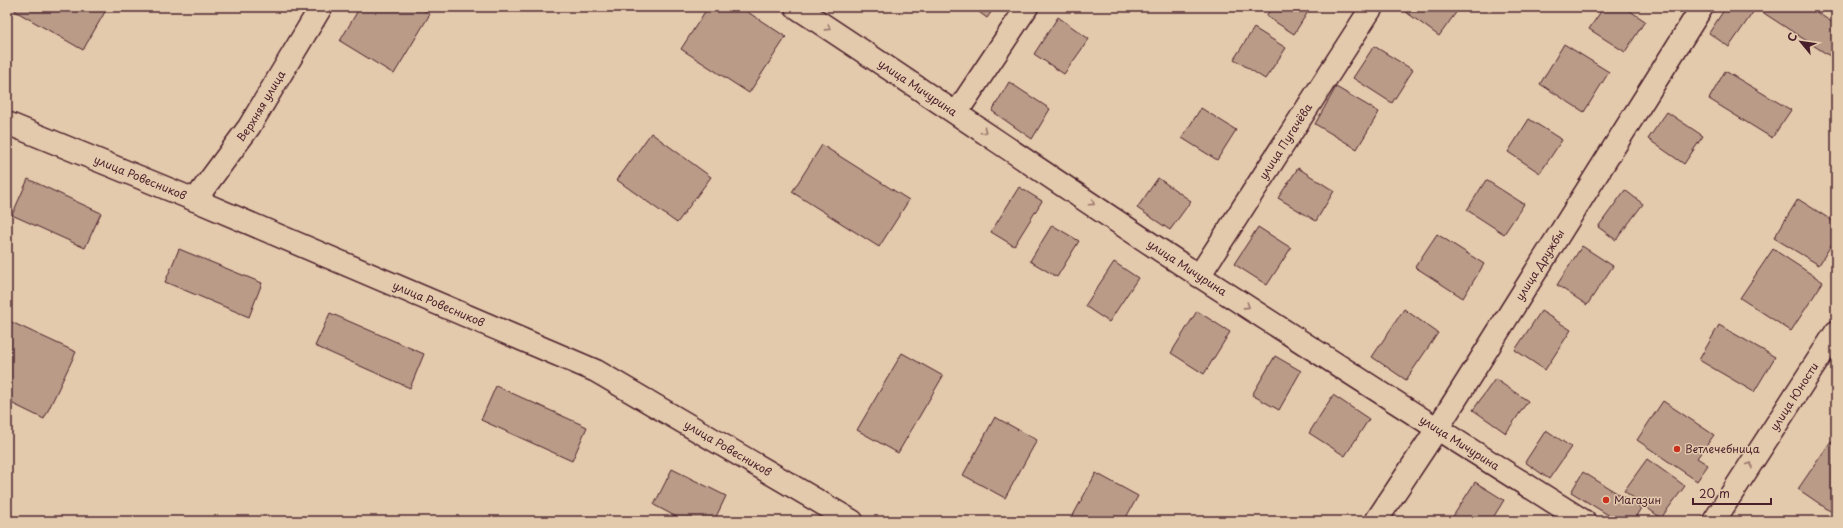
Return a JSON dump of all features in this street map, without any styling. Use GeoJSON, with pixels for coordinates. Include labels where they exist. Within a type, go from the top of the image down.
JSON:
{"type":"FeatureCollection","features":[{"type":"Feature","properties":{"kind":"street","name":"Верхняя улица"},"geometry":{"type":"LineString","coordinates":[[195,200],[249,127],[321,7]]}},
{"type":"Feature","properties":{"kind":"street","name":"улица Мичурина"},"geometry":{"type":"LineString","coordinates":[[796,7],[957,112],[1200,276],[1437,429],[1584,521]]}},
{"type":"Feature","properties":{"kind":"street"},"geometry":{"type":"LineString","coordinates":[[957,112],[1027,7]]}},
{"type":"Feature","properties":{"kind":"street","name":"улица Пугачёва"},"geometry":{"type":"LineString","coordinates":[[1200,276],[1372,7]]}},
{"type":"Feature","properties":{"kind":"street","name":"улица Дружбы"},"geometry":{"type":"LineString","coordinates":[[1376,521],[1437,429],[1702,7]]}},
{"type":"Feature","properties":{"kind":"street","name":"улица Ровесников"},"geometry":{"type":"LineString","coordinates":[[7,123],[195,200],[596,371],[852,521]]}},
{"type":"Feature","properties":{"kind":"street","name":"улица Юности"},"geometry":{"type":"LineString","coordinates":[[1714,521],[1836,332]]}},
{"type":"Feature","properties":{"kind":"building"},"geometry":{"type":"Polygon","coordinates":[[[17,7],[100,7],[106,10],[83,50],[15,11],[17,7]]]}},
{"type":"Feature","properties":{"kind":"building"},"geometry":{"type":"Polygon","coordinates":[[[360,7],[418,7],[430,14],[394,74],[340,41],[360,7]]]}},
{"type":"Feature","properties":{"kind":"building"},"geometry":{"type":"Polygon","coordinates":[[[708,7],[740,7],[786,37],[749,93],[681,49],[708,7]]]}},
{"type":"Feature","properties":{"kind":"building"},"geometry":{"type":"Polygon","coordinates":[[[972,7],[995,7],[987,18],[972,7]]]}},
{"type":"Feature","properties":{"kind":"building"},"geometry":{"type":"Polygon","coordinates":[[[1272,7],[1311,7],[1294,34],[1266,16],[1272,7]]]}},
{"type":"Feature","properties":{"kind":"building"},"geometry":{"type":"Polygon","coordinates":[[[1399,7],[1460,7],[1439,36],[1399,7]]]}},
{"type":"Feature","properties":{"kind":"building"},"geometry":{"type":"Polygon","coordinates":[[[1604,7],[1624,7],[1645,21],[1625,52],[1589,29],[1604,7]]]}},
{"type":"Feature","properties":{"kind":"building"},"geometry":{"type":"Polygon","coordinates":[[[1726,7],[1809,7],[1836,25],[1836,60],[1756,8],[1729,47],[1709,33],[1726,7]]]}},
{"type":"Feature","properties":{"kind":"building"},"geometry":{"type":"Polygon","coordinates":[[[1058,17],[1089,39],[1064,74],[1034,54],[1058,17]]]}},
{"type":"Feature","properties":{"kind":"building"},"geometry":{"type":"Polygon","coordinates":[[[1254,28],[1286,48],[1265,79],[1234,59],[1254,28]]]}},
{"type":"Feature","properties":{"kind":"building"},"geometry":{"type":"Polygon","coordinates":[[[1564,44],[1609,72],[1584,112],[1540,84],[1564,44]]]}},
{"type":"Feature","properties":{"kind":"building"},"geometry":{"type":"Polygon","coordinates":[[[1374,46],[1413,70],[1392,103],[1353,78],[1374,46]]]}},
{"type":"Feature","properties":{"kind":"building"},"geometry":{"type":"Polygon","coordinates":[[[1725,71],[1791,110],[1772,138],[1709,99],[1725,71]]]}},
{"type":"Feature","properties":{"kind":"building"},"geometry":{"type":"Polygon","coordinates":[[[1009,82],[1050,109],[1032,139],[992,111],[1009,82]]]}},
{"type":"Feature","properties":{"kind":"building"},"geometry":{"type":"Polygon","coordinates":[[[1336,87],[1379,112],[1357,149],[1315,124],[1336,87]]]}},
{"type":"Feature","properties":{"kind":"building"},"geometry":{"type":"Polygon","coordinates":[[[1201,108],[1236,130],[1217,160],[1182,138],[1201,108]]]}},
{"type":"Feature","properties":{"kind":"building"},"geometry":{"type":"Polygon","coordinates":[[[1667,112],[1703,136],[1684,164],[1648,139],[1667,112]]]}},
{"type":"Feature","properties":{"kind":"building"},"geometry":{"type":"Polygon","coordinates":[[[1529,119],[1562,140],[1540,173],[1508,152],[1529,119]]]}},
{"type":"Feature","properties":{"kind":"building"},"geometry":{"type":"Polygon","coordinates":[[[651,133],[711,177],[677,223],[617,180],[651,133]]]}},
{"type":"Feature","properties":{"kind":"building"},"geometry":{"type":"Polygon","coordinates":[[[822,145],[909,200],[879,247],[792,192],[822,145]]]}},
{"type":"Feature","properties":{"kind":"building"},"geometry":{"type":"Polygon","coordinates":[[[1298,168],[1334,191],[1316,221],[1278,198],[1298,168]]]}},
{"type":"Feature","properties":{"kind":"building"},"geometry":{"type":"Polygon","coordinates":[[[1158,178],[1191,201],[1170,230],[1137,208],[1158,178]]]}},
{"type":"Feature","properties":{"kind":"building"},"geometry":{"type":"Polygon","coordinates":[[[28,179],[101,213],[85,248],[12,215],[28,179]]]}},
{"type":"Feature","properties":{"kind":"building"},"geometry":{"type":"Polygon","coordinates":[[[1486,180],[1524,204],[1504,234],[1467,210],[1486,180]]]}},
{"type":"Feature","properties":{"kind":"building"},"geometry":{"type":"Polygon","coordinates":[[[1019,187],[1042,201],[1014,246],[991,232],[1019,187]]]}},
{"type":"Feature","properties":{"kind":"building"},"geometry":{"type":"Polygon","coordinates":[[[1625,190],[1643,204],[1616,240],[1598,227],[1625,190]]]}},
{"type":"Feature","properties":{"kind":"building"},"geometry":{"type":"Polygon","coordinates":[[[1798,199],[1836,223],[1836,237],[1819,265],[1774,238],[1798,199]]]}},
{"type":"Feature","properties":{"kind":"building"},"geometry":{"type":"Polygon","coordinates":[[[1052,225],[1079,241],[1057,277],[1030,261],[1052,225]]]}},
{"type":"Feature","properties":{"kind":"building"},"geometry":{"type":"Polygon","coordinates":[[[1258,227],[1291,248],[1267,285],[1234,264],[1258,227]]]}},
{"type":"Feature","properties":{"kind":"building"},"geometry":{"type":"Polygon","coordinates":[[[1437,234],[1484,264],[1463,298],[1415,267],[1437,234]]]}},
{"type":"Feature","properties":{"kind":"building"},"geometry":{"type":"Polygon","coordinates":[[[1582,246],[1613,266],[1587,305],[1557,285],[1582,246]]]}},
{"type":"Feature","properties":{"kind":"building"},"geometry":{"type":"Polygon","coordinates":[[[179,249],[262,283],[249,317],[165,282],[179,249]]]}},
{"type":"Feature","properties":{"kind":"building"},"geometry":{"type":"Polygon","coordinates":[[[1773,249],[1823,282],[1791,331],[1740,298],[1773,249]]]}},
{"type":"Feature","properties":{"kind":"building"},"geometry":{"type":"Polygon","coordinates":[[[1114,262],[1138,278],[1109,322],[1085,306],[1114,262]]]}},
{"type":"Feature","properties":{"kind":"building"},"geometry":{"type":"Polygon","coordinates":[[[1404,309],[1438,333],[1406,380],[1372,357],[1404,309]]]}},
{"type":"Feature","properties":{"kind":"building"},"geometry":{"type":"Polygon","coordinates":[[[1197,311],[1230,332],[1204,374],[1171,353],[1197,311]]]}},
{"type":"Feature","properties":{"kind":"building"},"geometry":{"type":"Polygon","coordinates":[[[1541,311],[1571,330],[1545,370],[1515,350],[1541,311]]]}},
{"type":"Feature","properties":{"kind":"building"},"geometry":{"type":"Polygon","coordinates":[[[330,313],[424,354],[410,388],[315,346],[330,313]]]}},
{"type":"Feature","properties":{"kind":"building"},"geometry":{"type":"Polygon","coordinates":[[[7,320],[76,352],[44,419],[7,401],[7,320]]]}},
{"type":"Feature","properties":{"kind":"building"},"geometry":{"type":"Polygon","coordinates":[[[1719,325],[1775,357],[1754,392],[1699,360],[1719,325]]]}},
{"type":"Feature","properties":{"kind":"building"},"geometry":{"type":"Polygon","coordinates":[[[902,353],[943,376],[898,453],[857,430],[902,353]]]}},
{"type":"Feature","properties":{"kind":"building"},"geometry":{"type":"Polygon","coordinates":[[[1275,356],[1301,371],[1279,410],[1252,395],[1275,356]]]}},
{"type":"Feature","properties":{"kind":"building"},"geometry":{"type":"Polygon","coordinates":[[[1495,379],[1528,401],[1506,433],[1473,410],[1495,379]]]}},
{"type":"Feature","properties":{"kind":"building"},"geometry":{"type":"Polygon","coordinates":[[[496,386],[587,427],[572,461],[481,420],[496,386]]]}},
{"type":"Feature","properties":{"kind":"building"},"geometry":{"type":"Polygon","coordinates":[[[1333,395],[1369,419],[1345,456],[1309,433],[1333,395]]]}},
{"type":"Feature","properties":{"kind":"building","name":"Ветлечебница"},"geometry":{"type":"Polygon","coordinates":[[[1663,401],[1714,435],[1697,458],[1708,465],[1697,481],[1637,440],[1663,401]]]}},
{"type":"Feature","properties":{"kind":"building"},"geometry":{"type":"Polygon","coordinates":[[[995,417],[1037,440],[1005,498],[963,475],[995,417]]]}},
{"type":"Feature","properties":{"kind":"building"},"geometry":{"type":"Polygon","coordinates":[[[1546,430],[1571,447],[1549,479],[1525,462],[1546,430]]]}},
{"type":"Feature","properties":{"kind":"building"},"geometry":{"type":"Polygon","coordinates":[[[1831,441],[1836,444],[1836,515],[1798,489],[1831,441]]]}},
{"type":"Feature","properties":{"kind":"building"},"geometry":{"type":"Polygon","coordinates":[[[1647,459],[1685,486],[1661,518],[1624,491],[1647,459]]]}},
{"type":"Feature","properties":{"kind":"building"},"geometry":{"type":"Polygon","coordinates":[[[672,469],[726,496],[714,521],[684,521],[654,505],[672,469]]]}},
{"type":"Feature","properties":{"kind":"building","name":"Магазин"},"geometry":{"type":"Polygon","coordinates":[[[1583,472],[1641,508],[1633,521],[1618,521],[1571,492],[1583,472]]]}},
{"type":"Feature","properties":{"kind":"building"},"geometry":{"type":"Polygon","coordinates":[[[1096,473],[1138,496],[1124,521],[1070,521],[1096,473]]]}},
{"type":"Feature","properties":{"kind":"building"},"geometry":{"type":"Polygon","coordinates":[[[1475,482],[1504,500],[1491,521],[1450,521],[1475,482]]]}},
{"type":"Feature","properties":{"kind":"place","name":"Ветлечебница"},"geometry":{"type":"Point","coordinates":[1677,449]}},
{"type":"Feature","properties":{"kind":"place","name":"Магазин"},"geometry":{"type":"Point","coordinates":[1606,500]}}]}
